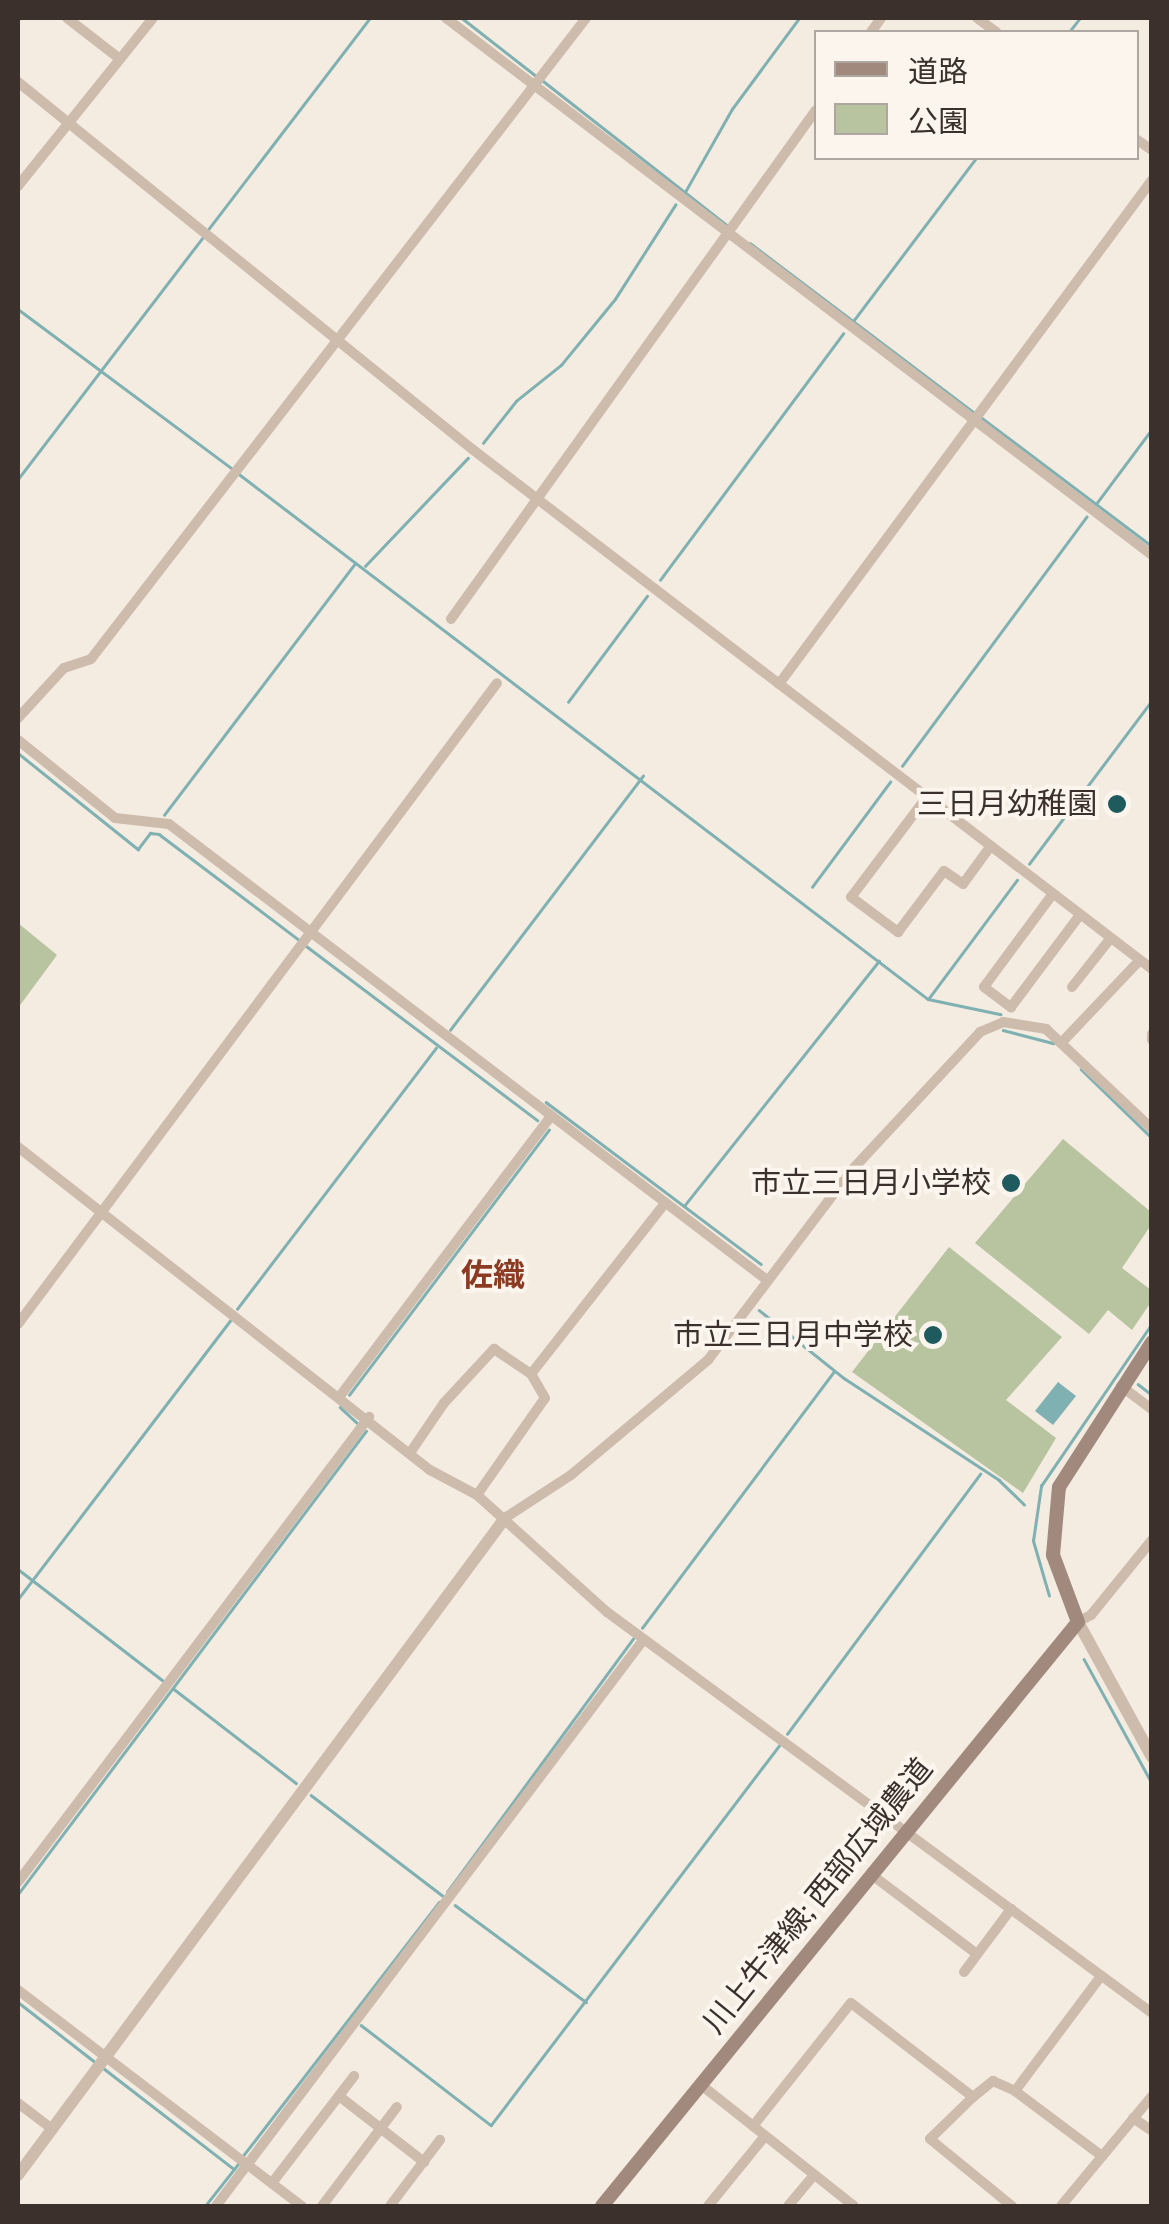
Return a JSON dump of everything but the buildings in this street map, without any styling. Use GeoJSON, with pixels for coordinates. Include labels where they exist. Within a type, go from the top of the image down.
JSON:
{"type":"FeatureCollection","features":[{"type":"Feature","properties":{"kind":"main road"},"geometry":{"type":"LineString","coordinates":[[1078,1622],[1053,1555],[1052,1515],[1072,1459],[1150,1349]]}},
{"type":"Feature","properties":{"kind":"main road","name":"川上牛津線; 西部広域農道"},"geometry":{"type":"LineString","coordinates":[[602,2206],[1078,1622]]}},
{"type":"Feature","properties":{"kind":"street"},"geometry":{"type":"LineString","coordinates":[[68,18],[120,60]]}},
{"type":"Feature","properties":{"kind":"street"},"geometry":{"type":"LineString","coordinates":[[18,186],[153,18]]}},
{"type":"Feature","properties":{"kind":"street"},"geometry":{"type":"LineString","coordinates":[[446,18],[731,231],[1152,555]]}},
{"type":"Feature","properties":{"kind":"street"},"geometry":{"type":"LineString","coordinates":[[18,718],[64,668],[91,659],[586,18]]}},
{"type":"Feature","properties":{"kind":"street"},"geometry":{"type":"LineString","coordinates":[[18,82],[539,500],[1152,969]]}},
{"type":"Feature","properties":{"kind":"street"},"geometry":{"type":"LineString","coordinates":[[451,619],[814,113]]}},
{"type":"Feature","properties":{"kind":"street"},"geometry":{"type":"LineString","coordinates":[[779,684],[1152,180]]}},
{"type":"Feature","properties":{"kind":"street"},"geometry":{"type":"LineString","coordinates":[[18,1324],[498,682]]}},
{"type":"Feature","properties":{"kind":"street"},"geometry":{"type":"LineString","coordinates":[[20,747],[115,818],[170,824],[767,1280]]}},
{"type":"Feature","properties":{"kind":"street"},"geometry":{"type":"LineString","coordinates":[[926,798],[851,897],[898,932],[944,871],[963,884],[990,848]]}},
{"type":"Feature","properties":{"kind":"street"},"geometry":{"type":"LineString","coordinates":[[1052,895],[984,987],[1012,1007],[1079,916]]}},
{"type":"Feature","properties":{"kind":"street"},"geometry":{"type":"LineString","coordinates":[[1072,987],[1110,939]]}},
{"type":"Feature","properties":{"kind":"street"},"geometry":{"type":"LineString","coordinates":[[1064,1040],[1138,962]]}},
{"type":"Feature","properties":{"kind":"street"},"geometry":{"type":"LineString","coordinates":[[18,2175],[505,1518],[571,1475],[694,1373],[729,1337],[767,1280],[851,1172],[980,1032],[1013,1022],[1064,1040],[1152,1130]]}},
{"type":"Feature","properties":{"kind":"street"},"geometry":{"type":"LineString","coordinates":[[340,1396],[551,1116]]}},
{"type":"Feature","properties":{"kind":"street"},"geometry":{"type":"LineString","coordinates":[[18,1148],[410,1453],[477,1495],[644,1639],[1152,2013]]}},
{"type":"Feature","properties":{"kind":"street"},"geometry":{"type":"LineString","coordinates":[[531,1374],[666,1204]]}},
{"type":"Feature","properties":{"kind":"street"},"geometry":{"type":"LineString","coordinates":[[410,1453],[494,1349],[531,1374],[545,1398],[477,1495]]}},
{"type":"Feature","properties":{"kind":"street"},"geometry":{"type":"LineString","coordinates":[[1121,1386],[1152,1409]]}},
{"type":"Feature","properties":{"kind":"street"},"geometry":{"type":"LineString","coordinates":[[18,1882],[368,1417]]}},
{"type":"Feature","properties":{"kind":"street"},"geometry":{"type":"LineString","coordinates":[[1152,1540],[1091,1615],[1078,1622],[1152,1757]]}},
{"type":"Feature","properties":{"kind":"street"},"geometry":{"type":"LineString","coordinates":[[216,2206],[644,1639]]}},
{"type":"Feature","properties":{"kind":"street"},"geometry":{"type":"LineString","coordinates":[[872,1875],[977,1954]]}},
{"type":"Feature","properties":{"kind":"street"},"geometry":{"type":"LineString","coordinates":[[964,1972],[1011,1908]]}},
{"type":"Feature","properties":{"kind":"street"},"geometry":{"type":"LineString","coordinates":[[1015,2091],[1100,1976]]}},
{"type":"Feature","properties":{"kind":"street"},"geometry":{"type":"LineString","coordinates":[[18,1990],[302,2206]]}},
{"type":"Feature","properties":{"kind":"street"},"geometry":{"type":"LineString","coordinates":[[753,2126],[851,2003],[973,2097]]}},
{"type":"Feature","properties":{"kind":"street"},"geometry":{"type":"LineString","coordinates":[[272,2184],[354,2076]]}},
{"type":"Feature","properties":{"kind":"street"},"geometry":{"type":"LineString","coordinates":[[1012,2206],[930,2139],[993,2082],[1015,2091],[1102,2156]]}},
{"type":"Feature","properties":{"kind":"street"},"geometry":{"type":"LineString","coordinates":[[700,2084],[854,2206]]}},
{"type":"Feature","properties":{"kind":"street"},"geometry":{"type":"LineString","coordinates":[[338,2096],[424,2162]]}},
{"type":"Feature","properties":{"kind":"street"},"geometry":{"type":"LineString","coordinates":[[1061,2206],[1152,2096]]}},
{"type":"Feature","properties":{"kind":"street"},"geometry":{"type":"LineString","coordinates":[[18,2102],[52,2129]]}},
{"type":"Feature","properties":{"kind":"street"},"geometry":{"type":"LineString","coordinates":[[322,2206],[398,2108]]}},
{"type":"Feature","properties":{"kind":"street"},"geometry":{"type":"LineString","coordinates":[[1134,2118],[1152,2131]]}},
{"type":"Feature","properties":{"kind":"street"},"geometry":{"type":"LineString","coordinates":[[708,2206],[765,2136]]}},
{"type":"Feature","properties":{"kind":"street"},"geometry":{"type":"LineString","coordinates":[[390,2206],[440,2140]]}},
{"type":"Feature","properties":{"kind":"street"},"geometry":{"type":"LineString","coordinates":[[788,2206],[814,2175]]}},
{"type":"Feature","properties":{"kind":"green space"},"geometry":{"type":"Polygon","coordinates":[[[18,923],[57,955],[18,1008],[18,923]]]}},
{"type":"Feature","properties":{"kind":"green space"},"geometry":{"type":"Polygon","coordinates":[[[1063,1139],[1151,1212],[1151,1225],[1122,1268],[1151,1290],[1151,1302],[1132,1330],[1108,1310],[1089,1334],[975,1243],[1063,1139]]]}},
{"type":"Feature","properties":{"kind":"green space"},"geometry":{"type":"Polygon","coordinates":[[[949,1247],[1062,1337],[1006,1400],[1056,1438],[1023,1493],[852,1372],[949,1247]]]}},
{"type":"Feature","properties":{"kind":"water"},"geometry":{"type":"Polygon","coordinates":[[[1058,1382],[1076,1396],[1053,1425],[1035,1411],[1058,1382]]]}},
{"type":"Feature","properties":{"kind":"waterway"},"geometry":{"type":"LineString","coordinates":[[207,231],[370,18]]}},
{"type":"Feature","properties":{"kind":"waterway"},"geometry":{"type":"LineString","coordinates":[[462,18],[535,75]]}},
{"type":"Feature","properties":{"kind":"waterway"},"geometry":{"type":"LineString","coordinates":[[685,192],[732,109],[799,18]]}},
{"type":"Feature","properties":{"kind":"waterway"},"geometry":{"type":"LineString","coordinates":[[1071,30],[1080,18]]}},
{"type":"Feature","properties":{"kind":"waterway"},"geometry":{"type":"LineString","coordinates":[[542,80],[728,226]]}},
{"type":"Feature","properties":{"kind":"waterway"},"geometry":{"type":"LineString","coordinates":[[854,320],[974,160]]}},
{"type":"Feature","properties":{"kind":"waterway"},"geometry":{"type":"LineString","coordinates":[[483,443],[516,401],[561,365],[615,299],[675,205]]}},
{"type":"Feature","properties":{"kind":"waterway"},"geometry":{"type":"LineString","coordinates":[[18,479],[202,238]]}},
{"type":"Feature","properties":{"kind":"waterway"},"geometry":{"type":"LineString","coordinates":[[750,243],[975,413]]}},
{"type":"Feature","properties":{"kind":"waterway"},"geometry":{"type":"LineString","coordinates":[[18,309],[233,469]]}},
{"type":"Feature","properties":{"kind":"waterway"},"geometry":{"type":"LineString","coordinates":[[660,580],[843,334]]}},
{"type":"Feature","properties":{"kind":"waterway"},"geometry":{"type":"LineString","coordinates":[[982,418],[1152,546]]}},
{"type":"Feature","properties":{"kind":"waterway"},"geometry":{"type":"LineString","coordinates":[[1096,504],[1152,429]]}},
{"type":"Feature","properties":{"kind":"waterway"},"geometry":{"type":"LineString","coordinates":[[365,566],[468,458]]}},
{"type":"Feature","properties":{"kind":"waterway"},"geometry":{"type":"LineString","coordinates":[[239,474],[928,999],[1000,1014]]}},
{"type":"Feature","properties":{"kind":"waterway"},"geometry":{"type":"LineString","coordinates":[[902,766],[1086,517]]}},
{"type":"Feature","properties":{"kind":"waterway"},"geometry":{"type":"LineString","coordinates":[[164,815],[355,563]]}},
{"type":"Feature","properties":{"kind":"waterway"},"geometry":{"type":"LineString","coordinates":[[568,702],[647,596]]}},
{"type":"Feature","properties":{"kind":"waterway"},"geometry":{"type":"LineString","coordinates":[[1029,864],[1152,700]]}},
{"type":"Feature","properties":{"kind":"waterway"},"geometry":{"type":"LineString","coordinates":[[18,753],[138,849],[150,833],[159,834],[299,940]]}},
{"type":"Feature","properties":{"kind":"waterway"},"geometry":{"type":"LineString","coordinates":[[450,1030],[643,776]]}},
{"type":"Feature","properties":{"kind":"waterway"},"geometry":{"type":"LineString","coordinates":[[812,887],[890,782]]}},
{"type":"Feature","properties":{"kind":"waterway"},"geometry":{"type":"LineString","coordinates":[[929,998],[1017,880]]}},
{"type":"Feature","properties":{"kind":"waterway"},"geometry":{"type":"LineString","coordinates":[[305,945],[537,1120]]}},
{"type":"Feature","properties":{"kind":"waterway"},"geometry":{"type":"LineString","coordinates":[[684,1206],[879,961]]}},
{"type":"Feature","properties":{"kind":"waterway"},"geometry":{"type":"LineString","coordinates":[[1003,1030],[1053,1043]]}},
{"type":"Feature","properties":{"kind":"waterway"},"geometry":{"type":"LineString","coordinates":[[237,1309],[436,1048]]}},
{"type":"Feature","properties":{"kind":"waterway"},"geometry":{"type":"LineString","coordinates":[[1081,1069],[1152,1138]]}},
{"type":"Feature","properties":{"kind":"waterway"},"geometry":{"type":"LineString","coordinates":[[546,1102],[761,1264]]}},
{"type":"Feature","properties":{"kind":"waterway"},"geometry":{"type":"LineString","coordinates":[[349,1395],[549,1130]]}},
{"type":"Feature","properties":{"kind":"waterway"},"geometry":{"type":"LineString","coordinates":[[759,1310],[844,1378],[999,1480],[1024,1504]]}},
{"type":"Feature","properties":{"kind":"waterway"},"geometry":{"type":"LineString","coordinates":[[18,1599],[231,1319]]}},
{"type":"Feature","properties":{"kind":"waterway"},"geometry":{"type":"LineString","coordinates":[[1049,1596],[1033,1541],[1041,1486],[1152,1323]]}},
{"type":"Feature","properties":{"kind":"waterway"},"geometry":{"type":"LineString","coordinates":[[642,1628],[833,1373]]}},
{"type":"Feature","properties":{"kind":"waterway"},"geometry":{"type":"LineString","coordinates":[[1138,1384],[1152,1395]]}},
{"type":"Feature","properties":{"kind":"waterway"},"geometry":{"type":"LineString","coordinates":[[340,1407],[357,1423]]}},
{"type":"Feature","properties":{"kind":"waterway"},"geometry":{"type":"LineString","coordinates":[[18,1894],[366,1431]]}},
{"type":"Feature","properties":{"kind":"waterway"},"geometry":{"type":"LineString","coordinates":[[787,1734],[980,1474]]}},
{"type":"Feature","properties":{"kind":"waterway"},"geometry":{"type":"LineString","coordinates":[[18,1569],[162,1680]]}},
{"type":"Feature","properties":{"kind":"waterway"},"geometry":{"type":"LineString","coordinates":[[447,1892],[633,1639]]}},
{"type":"Feature","properties":{"kind":"waterway"},"geometry":{"type":"LineString","coordinates":[[1084,1659],[1152,1783]]}},
{"type":"Feature","properties":{"kind":"waterway"},"geometry":{"type":"LineString","coordinates":[[174,1689],[296,1783]]}},
{"type":"Feature","properties":{"kind":"waterway"},"geometry":{"type":"LineString","coordinates":[[361,2025],[491,2125],[779,1745]]}},
{"type":"Feature","properties":{"kind":"waterway"},"geometry":{"type":"LineString","coordinates":[[311,1795],[442,1895]]}},
{"type":"Feature","properties":{"kind":"waterway"},"geometry":{"type":"LineString","coordinates":[[242,2157],[439,1902]]}},
{"type":"Feature","properties":{"kind":"waterway"},"geometry":{"type":"LineString","coordinates":[[455,1905],[586,2002]]}},
{"type":"Feature","properties":{"kind":"waterway"},"geometry":{"type":"LineString","coordinates":[[18,2002],[95,2062]]}},
{"type":"Feature","properties":{"kind":"waterway"},"geometry":{"type":"LineString","coordinates":[[102,2067],[234,2169]]}},
{"type":"Feature","properties":{"kind":"waterway"},"geometry":{"type":"LineString","coordinates":[[205,2206],[238,2164]]}},
{"type":"Feature","properties":{"kind":"place","name":"三日月幼稚園"},"geometry":{"type":"Point","coordinates":[1117,804]}},
{"type":"Feature","properties":{"kind":"place","name":"市立三日月小学校"},"geometry":{"type":"Point","coordinates":[1011,1183]}},
{"type":"Feature","properties":{"kind":"place","name":"市立三日月中学校"},"geometry":{"type":"Point","coordinates":[933,1335]}},
{"type":"Feature","properties":{"kind":"district","name":"佐織"},"geometry":{"type":"Point","coordinates":[493,1275]}}]}
